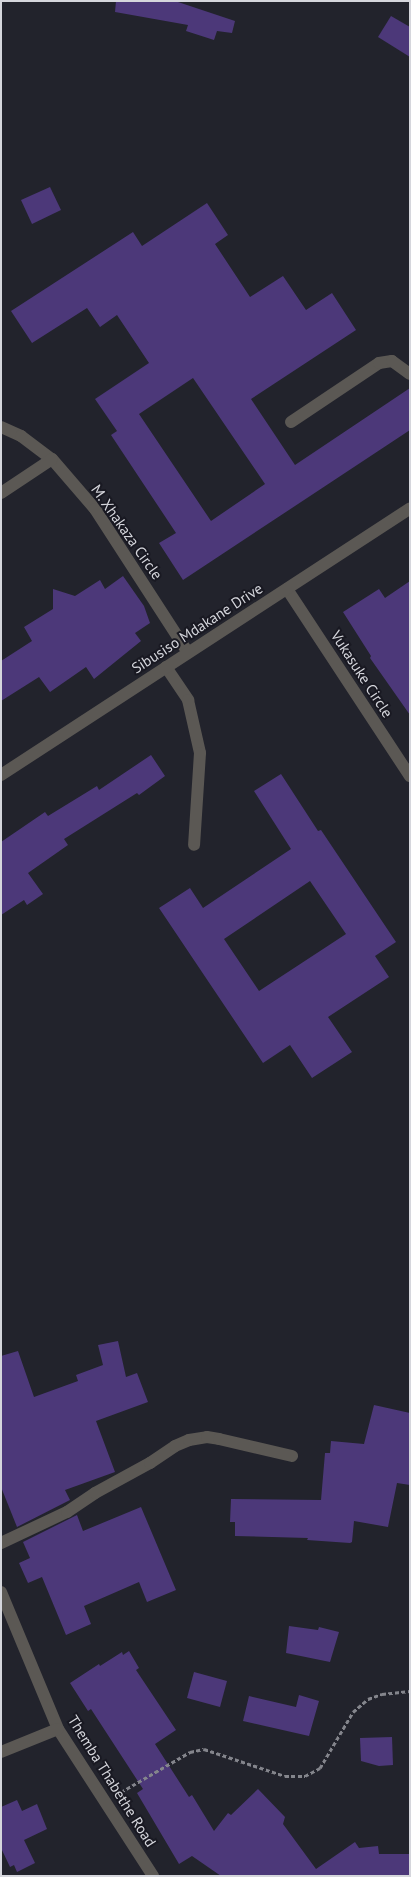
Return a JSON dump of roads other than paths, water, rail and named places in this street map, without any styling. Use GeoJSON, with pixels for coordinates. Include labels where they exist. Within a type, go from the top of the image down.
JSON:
{"type":"FeatureCollection","features":[{"type":"Feature","properties":{"kind":"street"},"geometry":{"type":"LineString","coordinates":[[291,422],[379,363],[392,360],[410,374]]}},
{"type":"Feature","properties":{"kind":"street","name":"M. Xhakaza Circle"},"geometry":{"type":"LineString","coordinates":[[1,427],[21,436],[52,459],[95,509],[188,653]]}},
{"type":"Feature","properties":{"kind":"street"},"geometry":{"type":"LineString","coordinates":[[1,493],[52,459]]}},
{"type":"Feature","properties":{"kind":"street","name":"Sibusiso Mdakane Drive"},"geometry":{"type":"LineString","coordinates":[[1,775],[410,508]]}},
{"type":"Feature","properties":{"kind":"street","name":"Vukasuke Circle"},"geometry":{"type":"LineString","coordinates":[[286,589],[410,776]]}},
{"type":"Feature","properties":{"kind":"street"},"geometry":{"type":"LineString","coordinates":[[166,667],[188,700],[200,753],[194,845]]}},
{"type":"Feature","properties":{"kind":"street"},"geometry":{"type":"LineString","coordinates":[[1,1543],[67,1512],[150,1463],[174,1446],[188,1440],[207,1437],[292,1456]]}},
{"type":"Feature","properties":{"kind":"street","name":"Themba Thabethe Road"},"geometry":{"type":"LineString","coordinates":[[1,1592],[58,1729],[153,1876]]}},
{"type":"Feature","properties":{"kind":"street"},"geometry":{"type":"LineString","coordinates":[[1,1752],[58,1729]]}}]}
